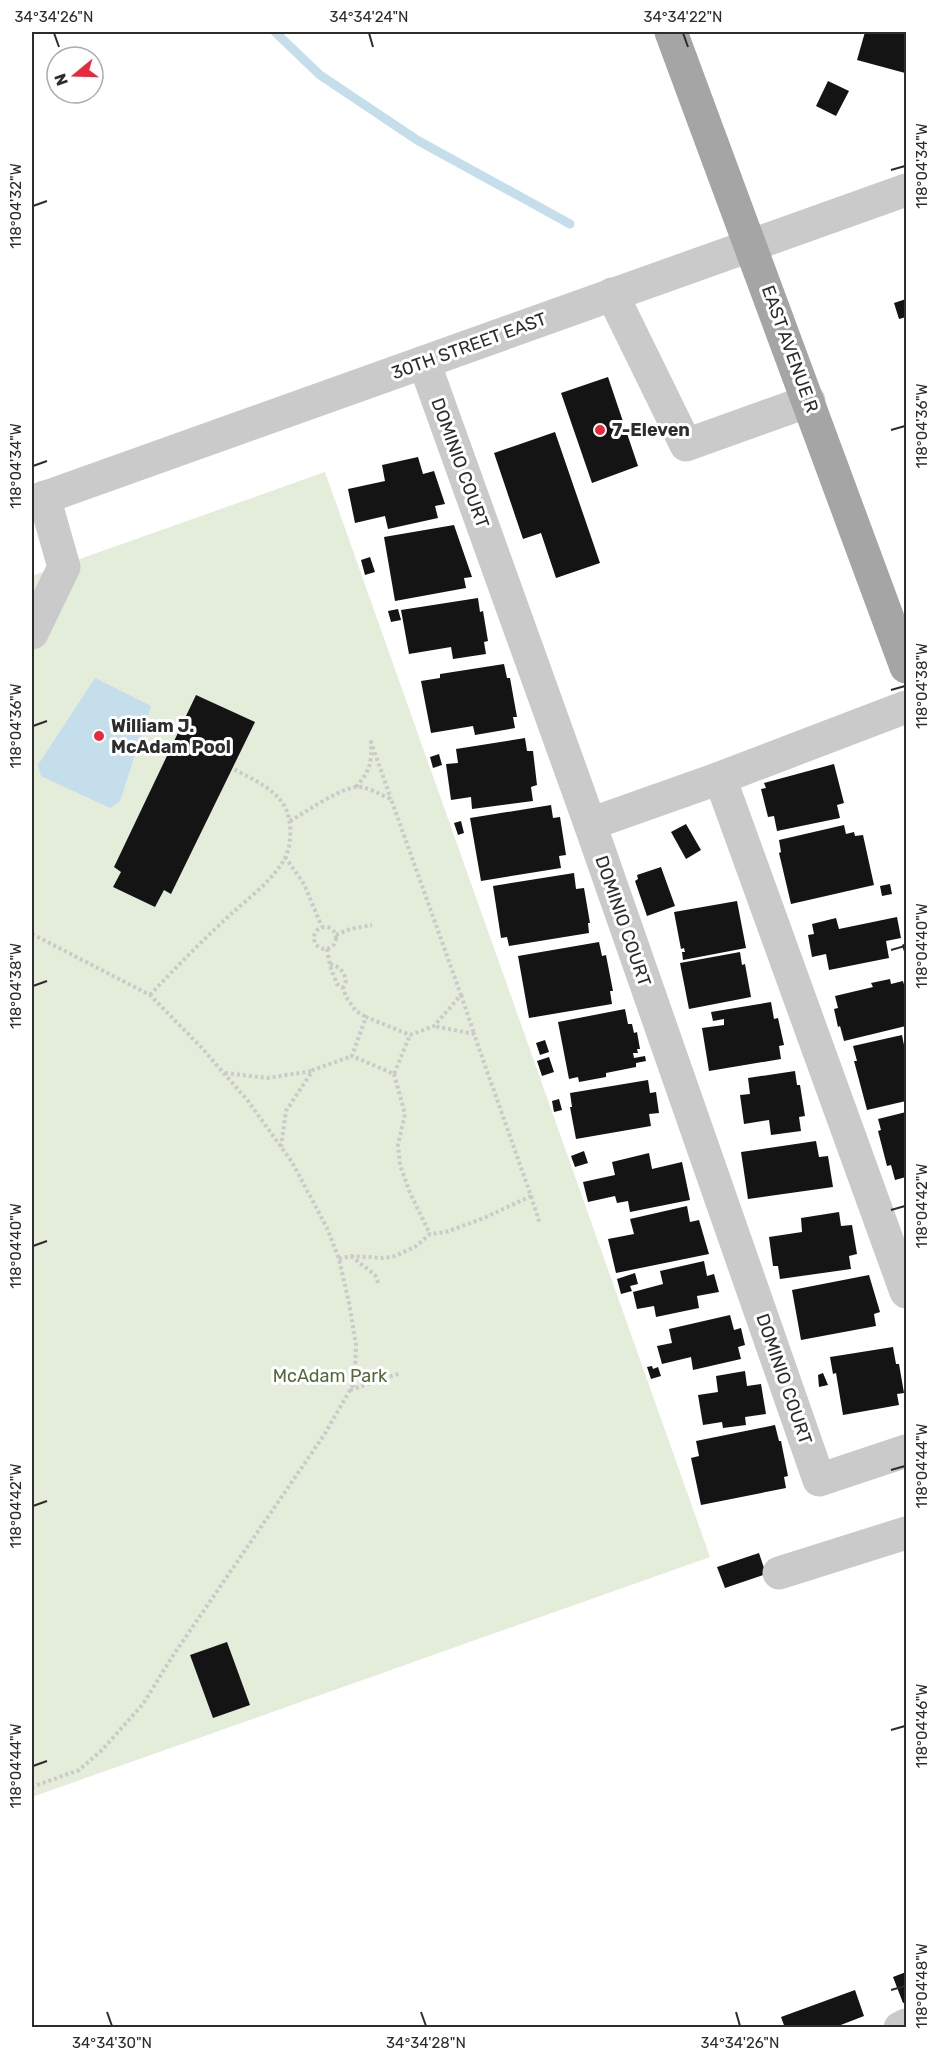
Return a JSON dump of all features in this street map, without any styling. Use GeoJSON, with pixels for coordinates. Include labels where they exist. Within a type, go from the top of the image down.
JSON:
{"type":"FeatureCollection","features":[{"type":"Feature","properties":{"kind":"main road","name":"EAST AVENUE R"},"geometry":{"type":"LineString","coordinates":[[671,32],[752,244],[906,667]]}},
{"type":"Feature","properties":{"kind":"street","name":"30TH STREET EAST"},"geometry":{"type":"LineString","coordinates":[[38,499],[906,190]]}},
{"type":"Feature","properties":{"kind":"street"},"geometry":{"type":"LineString","coordinates":[[612,294],[686,445],[809,401]]}},
{"type":"Feature","properties":{"kind":"street","name":"DOMINIO COURT"},"geometry":{"type":"LineString","coordinates":[[424,362],[590,824],[819,1480],[906,1451]]}},
{"type":"Feature","properties":{"kind":"street"},"geometry":{"type":"LineString","coordinates":[[32,633],[64,567],[38,499]]}},
{"type":"Feature","properties":{"kind":"street"},"geometry":{"type":"LineString","coordinates":[[590,824],[720,778],[906,707]]}},
{"type":"Feature","properties":{"kind":"street"},"geometry":{"type":"LineString","coordinates":[[720,778],[906,1292]]}},
{"type":"Feature","properties":{"kind":"street"},"geometry":{"type":"LineString","coordinates":[[778,1573],[906,1533]]}},
{"type":"Feature","properties":{"kind":"street"},"geometry":{"type":"LineString","coordinates":[[900,2028],[906,2025]]}},
{"type":"Feature","properties":{"kind":"path"},"geometry":{"type":"LineString","coordinates":[[290,821],[333,796],[356,786],[367,773],[372,762],[371,742],[540,1224]]}},
{"type":"Feature","properties":{"kind":"path"},"geometry":{"type":"LineString","coordinates":[[150,995],[177,964],[248,899],[278,868],[285,857],[290,839],[290,821],[285,808],[268,788],[232,768]]}},
{"type":"Feature","properties":{"kind":"path"},"geometry":{"type":"LineString","coordinates":[[356,786],[391,799]]}},
{"type":"Feature","properties":{"kind":"path"},"geometry":{"type":"LineString","coordinates":[[285,857],[304,884],[322,927]]}},
{"type":"Feature","properties":{"kind":"path"},"geometry":{"type":"LineString","coordinates":[[336,935],[350,929],[372,925]]}},
{"type":"Feature","properties":{"kind":"path"},"geometry":{"type":"LineString","coordinates":[[322,927],[331,929],[336,935],[333,947],[327,950],[320,949],[315,944],[314,937],[322,927]]}},
{"type":"Feature","properties":{"kind":"path"},"geometry":{"type":"LineString","coordinates":[[32,934],[150,995],[201,1047],[248,1101],[292,1162],[327,1228],[339,1259],[356,1345],[355,1371],[350,1390],[324,1435],[172,1657],[143,1704],[102,1750],[79,1770],[32,1787]]}},
{"type":"Feature","properties":{"kind":"path"},"geometry":{"type":"LineString","coordinates":[[327,950],[337,984],[343,988],[356,1011],[410,1035],[434,1026],[460,995]]}},
{"type":"Feature","properties":{"kind":"path"},"geometry":{"type":"LineString","coordinates":[[330,964],[341,969],[345,975],[346,981],[343,988]]}},
{"type":"Feature","properties":{"kind":"path"},"geometry":{"type":"LineString","coordinates":[[352,1056],[366,1017]]}},
{"type":"Feature","properties":{"kind":"path"},"geometry":{"type":"LineString","coordinates":[[434,1026],[474,1034]]}},
{"type":"Feature","properties":{"kind":"path"},"geometry":{"type":"LineString","coordinates":[[410,1035],[394,1074],[405,1114],[398,1146],[400,1165],[412,1199],[430,1234]]}},
{"type":"Feature","properties":{"kind":"path"},"geometry":{"type":"LineString","coordinates":[[224,1073],[257,1078],[278,1078],[313,1070],[352,1056],[394,1074]]}},
{"type":"Feature","properties":{"kind":"path"},"geometry":{"type":"LineString","coordinates":[[281,1147],[286,1111],[313,1070]]}},
{"type":"Feature","properties":{"kind":"path"},"geometry":{"type":"LineString","coordinates":[[339,1259],[351,1256],[383,1258],[395,1256],[415,1247],[430,1234],[446,1232],[484,1218],[531,1196]]}},
{"type":"Feature","properties":{"kind":"path"},"geometry":{"type":"LineString","coordinates":[[351,1256],[375,1275],[379,1285]]}},
{"type":"Feature","properties":{"kind":"path"},"geometry":{"type":"LineString","coordinates":[[350,1390],[400,1373]]}},
{"type":"Feature","properties":{"kind":"green space","name":"McAdam Park"},"geometry":{"type":"Polygon","coordinates":[[[325,472],[710,1557],[32,1797],[32,576],[325,472]]]}},
{"type":"Feature","properties":{"kind":"water","name":"William J. McAdam Pool"},"geometry":{"type":"Polygon","coordinates":[[[95,678],[151,706],[120,801],[110,808],[41,776],[38,765],[95,678]]]}},
{"type":"Feature","properties":{"kind":"building"},"geometry":{"type":"Polygon","coordinates":[[[865,32],[906,32],[905,73],[857,60],[865,32]]]}},
{"type":"Feature","properties":{"kind":"building"},"geometry":{"type":"Polygon","coordinates":[[[828,81],[849,91],[836,116],[816,106],[828,81]]]}},
{"type":"Feature","properties":{"kind":"building"},"geometry":{"type":"Polygon","coordinates":[[[906,299],[906,317],[899,319],[894,303],[906,299]]]}},
{"type":"Feature","properties":{"kind":"building","name":"7-Eleven"},"geometry":{"type":"Polygon","coordinates":[[[608,377],[638,466],[592,483],[561,393],[608,377]]]}},
{"type":"Feature","properties":{"kind":"building"},"geometry":{"type":"Polygon","coordinates":[[[555,432],[600,563],[556,578],[541,533],[523,539],[494,453],[555,432]]]}},
{"type":"Feature","properties":{"kind":"building"},"geometry":{"type":"Polygon","coordinates":[[[418,457],[423,474],[434,471],[445,504],[435,506],[438,518],[388,529],[385,516],[355,523],[348,489],[385,481],[382,465],[418,457]]]}},
{"type":"Feature","properties":{"kind":"building"},"geometry":{"type":"Polygon","coordinates":[[[454,525],[472,577],[464,578],[466,588],[395,601],[384,537],[454,525]]]}},
{"type":"Feature","properties":{"kind":"building"},"geometry":{"type":"Polygon","coordinates":[[[370,557],[375,572],[365,575],[361,560],[370,557]]]}},
{"type":"Feature","properties":{"kind":"building"},"geometry":{"type":"Polygon","coordinates":[[[478,598],[480,612],[483,611],[488,641],[484,642],[486,654],[453,659],[451,647],[409,654],[401,610],[478,598]]]}},
{"type":"Feature","properties":{"kind":"building"},"geometry":{"type":"Polygon","coordinates":[[[398,609],[401,620],[391,622],[388,611],[398,609]]]}},
{"type":"Feature","properties":{"kind":"building"},"geometry":{"type":"Polygon","coordinates":[[[504,664],[507,678],[510,678],[517,717],[513,717],[515,728],[475,735],[473,726],[431,733],[421,681],[440,678],[440,674],[504,664]]]}},
{"type":"Feature","properties":{"kind":"building"},"geometry":{"type":"Polygon","coordinates":[[[196,695],[255,722],[171,894],[164,890],[155,907],[113,887],[121,872],[114,867],[196,695]]]}},
{"type":"Feature","properties":{"kind":"building"},"geometry":{"type":"Polygon","coordinates":[[[525,738],[527,751],[533,751],[537,785],[531,787],[533,801],[472,809],[471,797],[451,800],[446,764],[458,763],[456,749],[525,738]]]}},
{"type":"Feature","properties":{"kind":"building"},"geometry":{"type":"Polygon","coordinates":[[[439,754],[442,765],[433,768],[430,757],[439,754]]]}},
{"type":"Feature","properties":{"kind":"building"},"geometry":{"type":"Polygon","coordinates":[[[834,764],[844,803],[837,805],[840,818],[777,831],[774,816],[768,817],[761,789],[766,788],[764,783],[834,764]]]}},
{"type":"Feature","properties":{"kind":"building"},"geometry":{"type":"Polygon","coordinates":[[[551,805],[553,818],[560,817],[566,855],[559,856],[561,868],[481,881],[470,818],[551,805]]]}},
{"type":"Feature","properties":{"kind":"building"},"geometry":{"type":"Polygon","coordinates":[[[461,821],[464,833],[458,835],[454,823],[461,821]]]}},
{"type":"Feature","properties":{"kind":"building"},"geometry":{"type":"Polygon","coordinates":[[[686,824],[701,850],[686,859],[671,832],[686,824]]]}},
{"type":"Feature","properties":{"kind":"building"},"geometry":{"type":"Polygon","coordinates":[[[844,825],[846,834],[854,832],[855,836],[863,835],[874,885],[791,904],[779,853],[781,852],[779,840],[844,825]]]}},
{"type":"Feature","properties":{"kind":"building"},"geometry":{"type":"Polygon","coordinates":[[[661,867],[675,906],[647,916],[635,881],[638,879],[637,875],[661,867]]]}},
{"type":"Feature","properties":{"kind":"building"},"geometry":{"type":"Polygon","coordinates":[[[574,873],[576,889],[584,888],[590,923],[588,923],[589,933],[509,946],[507,937],[501,938],[493,886],[574,873]]]}},
{"type":"Feature","properties":{"kind":"building"},"geometry":{"type":"Polygon","coordinates":[[[890,884],[892,894],[882,896],[880,886],[890,884]]]}},
{"type":"Feature","properties":{"kind":"building"},"geometry":{"type":"Polygon","coordinates":[[[737,901],[746,948],[683,960],[682,952],[685,952],[684,948],[681,949],[674,912],[737,901]]]}},
{"type":"Feature","properties":{"kind":"building"},"geometry":{"type":"Polygon","coordinates":[[[897,917],[901,938],[886,941],[889,958],[829,970],[826,954],[812,957],[808,935],[814,934],[812,924],[836,918],[839,929],[897,917]]]}},
{"type":"Feature","properties":{"kind":"building"},"geometry":{"type":"Polygon","coordinates":[[[599,942],[602,956],[606,955],[613,991],[610,991],[612,1004],[529,1018],[518,956],[599,942]]]}},
{"type":"Feature","properties":{"kind":"building"},"geometry":{"type":"Polygon","coordinates":[[[906,943],[906,958],[902,945],[906,943]]]}},
{"type":"Feature","properties":{"kind":"building"},"geometry":{"type":"Polygon","coordinates":[[[740,952],[742,965],[745,964],[751,997],[689,1009],[680,963],[740,952]]]}},
{"type":"Feature","properties":{"kind":"building"},"geometry":{"type":"Polygon","coordinates":[[[890,979],[891,984],[903,981],[906,992],[906,1026],[844,1041],[834,1009],[838,1008],[835,996],[873,987],[871,983],[890,979]]]}},
{"type":"Feature","properties":{"kind":"building"},"geometry":{"type":"Polygon","coordinates":[[[771,1002],[774,1019],[778,1018],[784,1045],[779,1046],[781,1059],[709,1071],[702,1028],[724,1025],[724,1019],[713,1021],[711,1012],[771,1002]]]}},
{"type":"Feature","properties":{"kind":"building"},"geometry":{"type":"Polygon","coordinates":[[[625,1009],[628,1024],[632,1024],[634,1033],[637,1032],[640,1049],[637,1049],[638,1053],[633,1053],[634,1058],[645,1056],[646,1061],[636,1063],[636,1067],[606,1073],[606,1077],[579,1082],[578,1077],[569,1079],[558,1022],[625,1009]]]}},
{"type":"Feature","properties":{"kind":"building"},"geometry":{"type":"Polygon","coordinates":[[[902,1035],[906,1049],[906,1101],[867,1110],[854,1061],[857,1061],[853,1046],[902,1035]]]}},
{"type":"Feature","properties":{"kind":"building"},"geometry":{"type":"Polygon","coordinates":[[[545,1040],[549,1052],[540,1055],[536,1043],[545,1040]]]}},
{"type":"Feature","properties":{"kind":"building"},"geometry":{"type":"Polygon","coordinates":[[[549,1057],[554,1072],[542,1076],[537,1061],[549,1057]]]}},
{"type":"Feature","properties":{"kind":"building"},"geometry":{"type":"Polygon","coordinates":[[[795,1071],[797,1085],[800,1085],[805,1116],[799,1117],[801,1131],[771,1135],[769,1120],[744,1124],[740,1095],[750,1094],[748,1078],[795,1071]]]}},
{"type":"Feature","properties":{"kind":"building"},"geometry":{"type":"Polygon","coordinates":[[[648,1080],[650,1093],[656,1092],[659,1113],[649,1114],[651,1126],[576,1139],[570,1107],[572,1107],[570,1093],[648,1080]]]}},
{"type":"Feature","properties":{"kind":"building"},"geometry":{"type":"Polygon","coordinates":[[[559,1099],[562,1110],[554,1112],[552,1101],[559,1099]]]}},
{"type":"Feature","properties":{"kind":"building"},"geometry":{"type":"Polygon","coordinates":[[[906,1112],[906,1177],[895,1180],[891,1165],[887,1166],[878,1131],[881,1130],[878,1119],[906,1112]]]}},
{"type":"Feature","properties":{"kind":"building"},"geometry":{"type":"Polygon","coordinates":[[[816,1141],[819,1157],[828,1156],[833,1187],[748,1199],[741,1152],[816,1141]]]}},
{"type":"Feature","properties":{"kind":"building"},"geometry":{"type":"Polygon","coordinates":[[[584,1151],[588,1163],[575,1167],[571,1156],[584,1151]]]}},
{"type":"Feature","properties":{"kind":"building"},"geometry":{"type":"Polygon","coordinates":[[[649,1153],[652,1169],[682,1162],[690,1200],[630,1212],[628,1201],[617,1203],[615,1196],[588,1202],[583,1182],[615,1175],[612,1162],[649,1153]]]}},
{"type":"Feature","properties":{"kind":"building"},"geometry":{"type":"Polygon","coordinates":[[[687,1206],[690,1222],[699,1220],[709,1254],[616,1273],[608,1239],[634,1234],[630,1219],[687,1206]]]}},
{"type":"Feature","properties":{"kind":"building"},"geometry":{"type":"Polygon","coordinates":[[[839,1212],[841,1226],[852,1225],[857,1254],[849,1256],[851,1269],[780,1279],[778,1266],[773,1266],[769,1237],[802,1232],[801,1218],[839,1212]]]}},
{"type":"Feature","properties":{"kind":"building"},"geometry":{"type":"Polygon","coordinates":[[[704,1261],[707,1276],[714,1274],[719,1292],[697,1296],[699,1308],[656,1317],[654,1306],[637,1309],[633,1292],[663,1284],[660,1271],[704,1261]]]}},
{"type":"Feature","properties":{"kind":"building"},"geometry":{"type":"Polygon","coordinates":[[[635,1273],[638,1284],[630,1286],[632,1291],[621,1294],[617,1279],[635,1273]]]}},
{"type":"Feature","properties":{"kind":"building"},"geometry":{"type":"Polygon","coordinates":[[[869,1275],[880,1312],[874,1314],[876,1326],[801,1340],[792,1290],[869,1275]]]}},
{"type":"Feature","properties":{"kind":"building"},"geometry":{"type":"Polygon","coordinates":[[[730,1315],[734,1330],[741,1328],[745,1345],[738,1347],[741,1359],[693,1370],[691,1357],[662,1364],[657,1346],[672,1343],[669,1329],[730,1315]]]}},
{"type":"Feature","properties":{"kind":"building"},"geometry":{"type":"Polygon","coordinates":[[[893,1347],[896,1364],[899,1364],[904,1393],[897,1394],[899,1405],[843,1415],[836,1373],[833,1374],[830,1357],[893,1347]]]}},
{"type":"Feature","properties":{"kind":"building"},"geometry":{"type":"Polygon","coordinates":[[[652,1366],[653,1369],[658,1367],[661,1376],[651,1379],[647,1367],[652,1366]]]}},
{"type":"Feature","properties":{"kind":"building"},"geometry":{"type":"Polygon","coordinates":[[[745,1371],[747,1386],[761,1384],[766,1414],[745,1417],[746,1425],[723,1428],[722,1422],[703,1425],[698,1395],[718,1392],[716,1376],[745,1371]]]}},
{"type":"Feature","properties":{"kind":"building"},"geometry":{"type":"Polygon","coordinates":[[[823,1373],[828,1385],[819,1387],[818,1375],[823,1373]]]}},
{"type":"Feature","properties":{"kind":"building"},"geometry":{"type":"Polygon","coordinates":[[[775,1425],[779,1441],[781,1441],[788,1476],[784,1477],[786,1488],[701,1505],[691,1458],[699,1456],[696,1441],[775,1425]]]}},
{"type":"Feature","properties":{"kind":"building"},"geometry":{"type":"Polygon","coordinates":[[[759,1553],[766,1574],[725,1588],[717,1567],[759,1553]]]}},
{"type":"Feature","properties":{"kind":"building"},"geometry":{"type":"Polygon","coordinates":[[[227,1642],[250,1705],[213,1718],[190,1655],[227,1642]]]}},
{"type":"Feature","properties":{"kind":"building"},"geometry":{"type":"Polygon","coordinates":[[[906,1972],[906,2002],[903,2003],[893,1977],[906,1972]]]}},
{"type":"Feature","properties":{"kind":"building"},"geometry":{"type":"Polygon","coordinates":[[[855,1990],[864,2016],[833,2028],[785,2028],[781,2017],[855,1990]]]}},
{"type":"Feature","properties":{"kind":"waterway"},"geometry":{"type":"LineString","coordinates":[[275,32],[320,75],[417,140],[570,224]]}},
{"type":"Feature","properties":{"kind":"place","name":"7-Eleven"},"geometry":{"type":"Point","coordinates":[600,430]}},
{"type":"Feature","properties":{"kind":"place","name":"William J. McAdam Pool"},"geometry":{"type":"Point","coordinates":[99,736]}}]}
